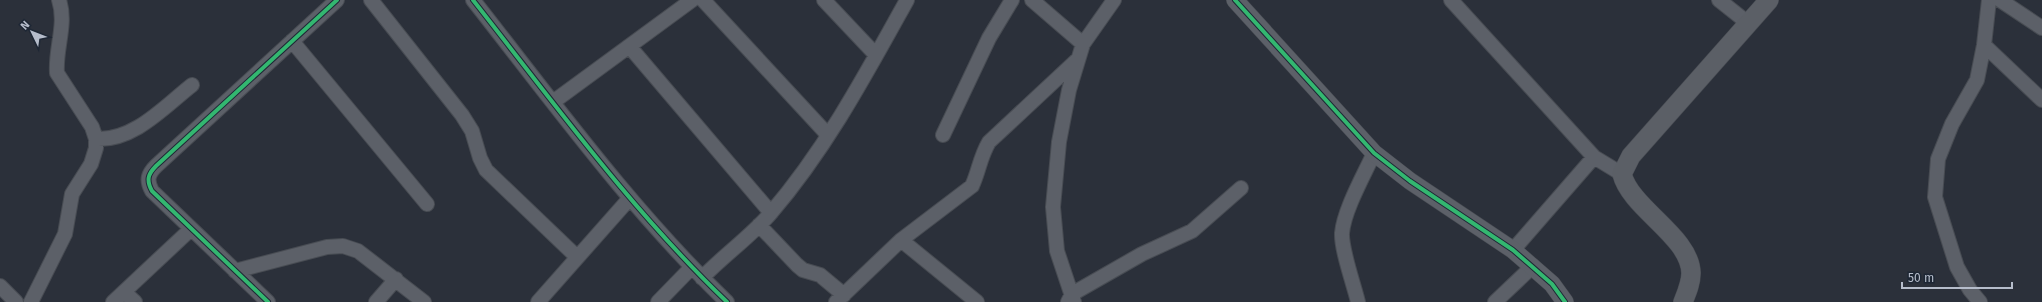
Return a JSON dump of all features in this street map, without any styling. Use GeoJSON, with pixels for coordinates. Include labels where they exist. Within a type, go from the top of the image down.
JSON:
{"type":"FeatureCollection","features":[{"type":"Feature","properties":{"kind":"main road"},"geometry":{"type":"LineString","coordinates":[[1683,302],[1690,283],[1691,272],[1688,261],[1680,246],[1632,194],[1625,184],[1622,174],[1632,156],[1768,0]]}},
{"type":"Feature","properties":{"kind":"street"},"geometry":{"type":"LineString","coordinates":[[31,302],[65,234],[72,194],[94,157],[96,139],[92,127],[57,73],[56,64],[62,14],[59,0]]}},
{"type":"Feature","properties":{"kind":"street"},"geometry":{"type":"LineString","coordinates":[[268,302],[152,191],[148,184],[148,177],[151,171],[337,0]]}},
{"type":"Feature","properties":{"kind":"street"},"geometry":{"type":"LineString","coordinates":[[371,0],[465,120],[472,131],[480,158],[486,170],[577,257]]}},
{"type":"Feature","properties":{"kind":"street"},"geometry":{"type":"LineString","coordinates":[[473,0],[630,198],[702,278],[727,302]]}},
{"type":"Feature","properties":{"kind":"street"},"geometry":{"type":"LineString","coordinates":[[553,102],[692,0]]}},
{"type":"Feature","properties":{"kind":"street"},"geometry":{"type":"LineString","coordinates":[[703,0],[828,135]]}},
{"type":"Feature","properties":{"kind":"street"},"geometry":{"type":"LineString","coordinates":[[824,0],[876,55]]}},
{"type":"Feature","properties":{"kind":"street"},"geometry":{"type":"LineString","coordinates":[[702,278],[721,258],[771,213],[794,185],[855,94],[907,0]]}},
{"type":"Feature","properties":{"kind":"street"},"geometry":{"type":"LineString","coordinates":[[943,135],[989,38],[1012,0]]}},
{"type":"Feature","properties":{"kind":"street"},"geometry":{"type":"LineString","coordinates":[[1032,0],[1047,5],[1083,44]]}},
{"type":"Feature","properties":{"kind":"street"},"geometry":{"type":"LineString","coordinates":[[1114,0],[1083,44],[1069,90],[1059,142],[1053,207],[1057,251],[1071,299],[1142,254],[1192,231],[1241,188]]}},
{"type":"Feature","properties":{"kind":"street"},"geometry":{"type":"LineString","coordinates":[[1235,0],[1374,153],[1410,181],[1513,250],[1552,284],[1565,302]]}},
{"type":"Feature","properties":{"kind":"street"},"geometry":{"type":"LineString","coordinates":[[1452,0],[1594,157],[1622,174]]}},
{"type":"Feature","properties":{"kind":"street"},"geometry":{"type":"LineString","coordinates":[[1719,0],[1748,23]]}},
{"type":"Feature","properties":{"kind":"street"},"geometry":{"type":"LineString","coordinates":[[1980,302],[1970,290],[1957,267],[1935,197],[1938,159],[1952,124],[1977,80],[1984,45],[1989,0]]}},
{"type":"Feature","properties":{"kind":"street"},"geometry":{"type":"LineString","coordinates":[[2000,0],[2042,28]]}},
{"type":"Feature","properties":{"kind":"street"},"geometry":{"type":"LineString","coordinates":[[292,41],[426,204]]}},
{"type":"Feature","properties":{"kind":"street"},"geometry":{"type":"LineString","coordinates":[[1984,45],[2042,100]]}},
{"type":"Feature","properties":{"kind":"street"},"geometry":{"type":"LineString","coordinates":[[629,46],[771,213]]}},
{"type":"Feature","properties":{"kind":"street"},"geometry":{"type":"LineString","coordinates":[[759,225],[797,265],[803,270],[820,275],[840,298],[901,240],[972,186],[977,174],[981,154],[989,142],[1078,59]]}},
{"type":"Feature","properties":{"kind":"street"},"geometry":{"type":"LineString","coordinates":[[96,139],[117,138],[138,128],[192,85]]}},
{"type":"Feature","properties":{"kind":"street"},"geometry":{"type":"LineString","coordinates":[[1358,302],[1343,247],[1342,233],[1347,215],[1374,153]]}},
{"type":"Feature","properties":{"kind":"street"},"geometry":{"type":"LineString","coordinates":[[1513,250],[1594,157]]}},
{"type":"Feature","properties":{"kind":"street"},"geometry":{"type":"LineString","coordinates":[[538,302],[630,198]]}},
{"type":"Feature","properties":{"kind":"street"},"geometry":{"type":"LineString","coordinates":[[113,302],[191,229]]}},
{"type":"Feature","properties":{"kind":"street"},"geometry":{"type":"LineString","coordinates":[[901,240],[977,302]]}},
{"type":"Feature","properties":{"kind":"street"},"geometry":{"type":"LineString","coordinates":[[235,270],[327,246],[344,246],[358,251],[424,302]]}},
{"type":"Feature","properties":{"kind":"street"},"geometry":{"type":"LineString","coordinates":[[1495,302],[1533,266]]}},
{"type":"Feature","properties":{"kind":"street"},"geometry":{"type":"LineString","coordinates":[[658,302],[692,267]]}},
{"type":"Feature","properties":{"kind":"street"},"geometry":{"type":"LineString","coordinates":[[376,302],[396,279]]}},
{"type":"Feature","properties":{"kind":"street"},"geometry":{"type":"LineString","coordinates":[[124,292],[135,302]]}},
{"type":"Feature","properties":{"kind":"cycle path"},"geometry":{"type":"LineString","coordinates":[[268,302],[152,191],[149,184],[149,177],[156,166],[337,0]]}},
{"type":"Feature","properties":{"kind":"cycle path"},"geometry":{"type":"LineString","coordinates":[[473,0],[626,194],[692,267],[727,302]]}},
{"type":"Feature","properties":{"kind":"cycle path"},"geometry":{"type":"LineString","coordinates":[[1235,0],[1374,153],[1410,181],[1513,250],[1552,284],[1565,302]]}}]}
